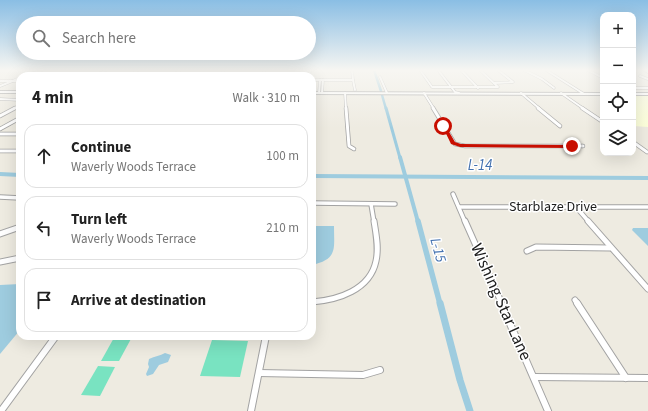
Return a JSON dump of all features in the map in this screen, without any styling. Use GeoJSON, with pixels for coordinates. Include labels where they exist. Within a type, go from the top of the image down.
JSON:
{"type":"FeatureCollection","features":[{"type":"Feature","properties":{"kind":"street"},"geometry":{"type":"LineString","coordinates":[[385,89],[387,93]]}},
{"type":"Feature","properties":{"kind":"street"},"geometry":{"type":"LineString","coordinates":[[455,89],[459,93]]}},
{"type":"Feature","properties":{"kind":"street"},"geometry":{"type":"LineString","coordinates":[[553,89],[558,91]]}},
{"type":"Feature","properties":{"kind":"street"},"geometry":{"type":"LineString","coordinates":[[556,89],[600,120]]}},
{"type":"Feature","properties":{"kind":"street"},"geometry":{"type":"LineString","coordinates":[[576,89],[584,94]]}},
{"type":"Feature","properties":{"kind":"street"},"geometry":{"type":"LineString","coordinates":[[316,93],[521,93],[558,91],[600,94]]}},
{"type":"Feature","properties":{"kind":"street"},"geometry":{"type":"LineString","coordinates":[[0,92],[16,92]]}},
{"type":"Feature","properties":{"kind":"street"},"geometry":{"type":"LineString","coordinates":[[345,93],[349,146],[354,149]]}},
{"type":"Feature","properties":{"kind":"street"},"geometry":{"type":"LineString","coordinates":[[424,93],[455,144],[464,146],[583,146]]}},
{"type":"Feature","properties":{"kind":"street"},"geometry":{"type":"LineString","coordinates":[[521,93],[560,126]]}},
{"type":"Feature","properties":{"kind":"street"},"geometry":{"type":"LineString","coordinates":[[636,94],[648,94]]}},
{"type":"Feature","properties":{"kind":"street"},"geometry":{"type":"LineString","coordinates":[[0,99],[16,100]]}},
{"type":"Feature","properties":{"kind":"street"},"geometry":{"type":"LineString","coordinates":[[0,116],[16,108]]}},
{"type":"Feature","properties":{"kind":"street"},"geometry":{"type":"LineString","coordinates":[[0,129],[16,120]]}},
{"type":"Feature","properties":{"kind":"street"},"geometry":{"type":"LineString","coordinates":[[0,134],[16,134]]}},
{"type":"Feature","properties":{"kind":"street"},"geometry":{"type":"LineString","coordinates":[[636,144],[646,152]]}},
{"type":"Feature","properties":{"kind":"street"},"geometry":{"type":"LineString","coordinates":[[0,151],[16,151]]}},
{"type":"Feature","properties":{"kind":"street","name":"Wishing Star Lane"},"geometry":{"type":"LineString","coordinates":[[453,194],[548,411]]}},
{"type":"Feature","properties":{"kind":"street"},"geometry":{"type":"LineString","coordinates":[[0,198],[16,198]]}},
{"type":"Feature","properties":{"kind":"street"},"geometry":{"type":"LineString","coordinates":[[316,203],[395,204]]}},
{"type":"Feature","properties":{"kind":"street"},"geometry":{"type":"LineString","coordinates":[[316,301],[342,297],[355,290],[371,273],[376,262],[376,249],[371,204]]}},
{"type":"Feature","properties":{"kind":"street","name":"Starblaze Drive"},"geometry":{"type":"LineString","coordinates":[[459,207],[648,207]]}},
{"type":"Feature","properties":{"kind":"street"},"geometry":{"type":"LineString","coordinates":[[576,207],[610,248],[648,289]]}},
{"type":"Feature","properties":{"kind":"street"},"geometry":{"type":"LineString","coordinates":[[0,234],[16,228]]}},
{"type":"Feature","properties":{"kind":"street"},"geometry":{"type":"LineString","coordinates":[[527,251],[536,246],[610,248]]}},
{"type":"Feature","properties":{"kind":"street"},"geometry":{"type":"LineString","coordinates":[[0,262],[16,259]]}},
{"type":"Feature","properties":{"kind":"street"},"geometry":{"type":"LineString","coordinates":[[575,300],[626,378]]}},
{"type":"Feature","properties":{"kind":"street"},"geometry":{"type":"LineString","coordinates":[[1,411],[53,340]]}},
{"type":"Feature","properties":{"kind":"street"},"geometry":{"type":"LineString","coordinates":[[251,411],[265,340]]}},
{"type":"Feature","properties":{"kind":"street"},"geometry":{"type":"LineString","coordinates":[[259,373],[363,375],[380,370]]}},
{"type":"Feature","properties":{"kind":"street"},"geometry":{"type":"LineString","coordinates":[[534,377],[648,378]]}},
{"type":"Feature","properties":{"kind":"shaded area"},"geometry":{"type":"Polygon","coordinates":[[[636,96],[648,96],[648,127],[636,126],[636,96]]]}},
{"type":"Feature","properties":{"kind":"green space"},"geometry":{"type":"Polygon","coordinates":[[[113,340],[130,340],[119,361],[101,361],[113,340]]]}},
{"type":"Feature","properties":{"kind":"green space"},"geometry":{"type":"Polygon","coordinates":[[[212,340],[248,341],[240,377],[200,376],[212,340]]]}},
{"type":"Feature","properties":{"kind":"green space"},"geometry":{"type":"Polygon","coordinates":[[[98,366],[115,367],[100,396],[81,395],[98,366]]]}},
{"type":"Feature","properties":{"kind":"water"},"geometry":{"type":"Polygon","coordinates":[[[316,226],[334,226],[333,252],[326,260],[316,264],[316,226]]]}},
{"type":"Feature","properties":{"kind":"water"},"geometry":{"type":"Polygon","coordinates":[[[633,228],[648,228],[648,246],[632,230],[633,228]]]}},
{"type":"Feature","properties":{"kind":"water"},"geometry":{"type":"Polygon","coordinates":[[[16,284],[16,335],[0,354],[0,285],[16,284]]]}},
{"type":"Feature","properties":{"kind":"water"},"geometry":{"type":"Polygon","coordinates":[[[165,353],[171,355],[168,362],[159,365],[153,374],[147,376],[146,374],[149,367],[149,359],[165,353]]]}},
{"type":"Feature","properties":{"kind":"waterway","name":"L-15"},"geometry":{"type":"LineString","coordinates":[[382,95],[386,109]]}},
{"type":"Feature","properties":{"kind":"waterway","name":"L-15"},"geometry":{"type":"LineString","coordinates":[[386,108],[400,158]]}},
{"type":"Feature","properties":{"kind":"waterway","name":"L-15"},"geometry":{"type":"LineString","coordinates":[[400,157],[405,177]]}},
{"type":"Feature","properties":{"kind":"waterway","name":"L-14"},"geometry":{"type":"LineString","coordinates":[[0,174],[16,175]]}},
{"type":"Feature","properties":{"kind":"waterway","name":"L-14"},"geometry":{"type":"LineString","coordinates":[[316,176],[405,177]]}},
{"type":"Feature","properties":{"kind":"waterway","name":"L-14"},"geometry":{"type":"LineString","coordinates":[[405,177],[648,178]]}},
{"type":"Feature","properties":{"kind":"waterway","name":"L-15"},"geometry":{"type":"LineString","coordinates":[[405,177],[418,222]]}},
{"type":"Feature","properties":{"kind":"waterway","name":"L-15"},"geometry":{"type":"LineString","coordinates":[[418,221],[440,304]]}},
{"type":"Feature","properties":{"kind":"waterway","name":"L-15"},"geometry":{"type":"LineString","coordinates":[[440,303],[460,380],[470,411]]}},
{"type":"Feature","properties":{"kind":"route"},"geometry":{"type":"LineString","coordinates":[[443,126],[453,143],[460,146],[572,146]]}}]}
